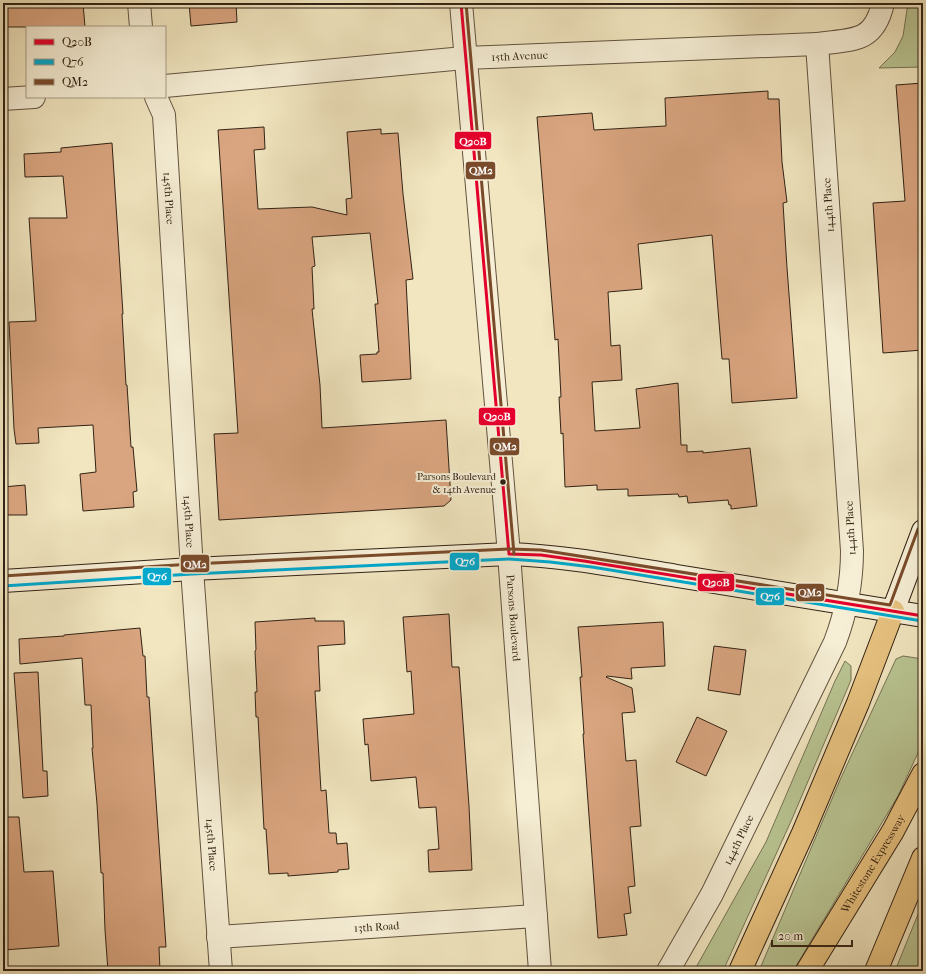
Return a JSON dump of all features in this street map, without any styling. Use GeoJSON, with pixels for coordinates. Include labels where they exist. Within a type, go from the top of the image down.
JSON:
{"type":"FeatureCollection","features":[{"type":"Feature","properties":{"kind":"highway"},"geometry":{"type":"LineString","coordinates":[[740,971],[803,833],[858,703],[893,611]]}},
{"type":"Feature","properties":{"kind":"highway","name":"Whitestone Expressway"},"geometry":{"type":"LineString","coordinates":[[807,971],[889,837],[923,774]]}},
{"type":"Feature","properties":{"kind":"highway"},"geometry":{"type":"LineString","coordinates":[[876,971],[923,858]]}},
{"type":"Feature","properties":{"kind":"street"},"geometry":{"type":"LineString","coordinates":[[139,3],[141,26]]}},
{"type":"Feature","properties":{"kind":"street","name":"Parsons Boulevard"},"geometry":{"type":"LineString","coordinates":[[461,3],[464,58],[509,554],[540,971]]}},
{"type":"Feature","properties":{"kind":"street","name":"15th Avenue"},"geometry":{"type":"LineString","coordinates":[[166,86],[464,58],[817,44],[851,40],[865,35],[873,29],[879,20],[883,3]]}},
{"type":"Feature","properties":{"kind":"street","name":"144th Place"},"geometry":{"type":"LineString","coordinates":[[668,971],[715,887],[831,649],[839,630],[851,577],[852,551],[817,44]]}},
{"type":"Feature","properties":{"kind":"street"},"geometry":{"type":"LineString","coordinates":[[3,100],[26,98]]}},
{"type":"Feature","properties":{"kind":"street","name":"145th Place"},"geometry":{"type":"LineString","coordinates":[[156,98],[164,115],[192,569],[221,971]]}},
{"type":"Feature","properties":{"kind":"street"},"geometry":{"type":"LineString","coordinates":[[893,611],[923,531]]}},
{"type":"Feature","properties":{"kind":"street"},"geometry":{"type":"LineString","coordinates":[[3,581],[192,569],[509,554],[541,555],[923,616]]}},
{"type":"Feature","properties":{"kind":"street","name":"13th Road"},"geometry":{"type":"LineString","coordinates":[[218,937],[536,916]]}},
{"type":"Feature","properties":{"kind":"green space"},"geometry":{"type":"Polygon","coordinates":[[[908,3],[923,3],[923,67],[879,68],[895,52],[903,36],[908,3]]]}},
{"type":"Feature","properties":{"kind":"green space"},"geometry":{"type":"Polygon","coordinates":[[[903,656],[923,659],[923,742],[898,796],[793,971],[759,971],[840,780],[896,659],[903,656]]]}},
{"type":"Feature","properties":{"kind":"green space"},"geometry":{"type":"Polygon","coordinates":[[[845,661],[851,666],[851,680],[792,819],[723,971],[694,971],[766,842],[845,661]]]}},
{"type":"Feature","properties":{"kind":"green space"},"geometry":{"type":"Polygon","coordinates":[[[923,902],[923,971],[895,971],[923,902]]]}},
{"type":"Feature","properties":{"kind":"building"},"geometry":{"type":"Polygon","coordinates":[[[63,3],[83,3],[85,26],[3,27],[3,8],[63,3]]]}},
{"type":"Feature","properties":{"kind":"building"},"geometry":{"type":"Polygon","coordinates":[[[189,3],[236,3],[237,22],[191,26],[189,3]]]}},
{"type":"Feature","properties":{"kind":"building"},"geometry":{"type":"Polygon","coordinates":[[[923,83],[923,350],[883,353],[873,203],[905,201],[896,85],[923,83]]]}},
{"type":"Feature","properties":{"kind":"building"},"geometry":{"type":"Polygon","coordinates":[[[768,91],[768,99],[779,99],[782,162],[787,202],[783,203],[797,398],[732,403],[729,359],[722,359],[712,235],[638,244],[642,289],[608,292],[611,346],[620,345],[622,380],[592,382],[595,431],[640,428],[636,389],[678,383],[681,445],[687,445],[687,452],[703,451],[703,453],[750,448],[757,506],[731,509],[731,505],[729,505],[728,500],[688,503],[687,496],[679,497],[678,494],[628,496],[628,489],[597,490],[597,485],[565,487],[563,433],[561,434],[559,397],[561,397],[558,339],[555,340],[537,117],[592,113],[594,130],[666,126],[665,98],[768,91]]]}},
{"type":"Feature","properties":{"kind":"building"},"geometry":{"type":"Polygon","coordinates":[[[264,127],[265,149],[254,150],[258,209],[312,207],[347,215],[346,199],[352,198],[347,132],[381,129],[381,134],[398,133],[403,194],[413,279],[406,280],[411,379],[362,382],[360,355],[377,354],[377,352],[379,352],[375,304],[378,304],[370,233],[312,237],[315,266],[312,267],[314,309],[312,309],[320,385],[322,428],[446,420],[451,500],[444,506],[219,520],[214,434],[238,433],[218,130],[264,127]]]}},
{"type":"Feature","properties":{"kind":"building"},"geometry":{"type":"Polygon","coordinates":[[[112,143],[126,385],[131,447],[133,447],[137,491],[133,492],[134,507],[83,511],[80,474],[96,472],[93,425],[38,428],[39,443],[16,444],[9,322],[36,321],[29,218],[67,218],[63,176],[25,177],[24,154],[61,152],[61,148],[112,143]]]}},
{"type":"Feature","properties":{"kind":"building"},"geometry":{"type":"Polygon","coordinates":[[[25,485],[27,515],[3,515],[3,487],[25,485]]]}},
{"type":"Feature","properties":{"kind":"building"},"geometry":{"type":"Polygon","coordinates":[[[449,614],[452,667],[459,667],[472,870],[429,872],[428,850],[439,849],[436,807],[419,808],[416,777],[371,781],[368,744],[365,745],[363,719],[414,714],[411,671],[407,672],[403,617],[449,614]]]}},
{"type":"Feature","properties":{"kind":"building"},"geometry":{"type":"Polygon","coordinates":[[[315,618],[315,621],[344,621],[345,644],[318,646],[320,691],[315,691],[321,791],[326,790],[329,833],[336,833],[337,844],[347,843],[349,869],[338,870],[338,872],[288,876],[288,873],[269,874],[266,829],[264,829],[258,717],[256,717],[255,692],[257,692],[255,622],[315,618]]]}},
{"type":"Feature","properties":{"kind":"building"},"geometry":{"type":"Polygon","coordinates":[[[663,622],[665,666],[631,668],[632,679],[606,677],[632,688],[635,712],[622,713],[626,761],[636,760],[641,826],[630,827],[635,886],[628,887],[631,913],[624,914],[627,935],[598,938],[583,734],[580,677],[582,677],[578,627],[663,622]]]}},
{"type":"Feature","properties":{"kind":"building"},"geometry":{"type":"Polygon","coordinates":[[[140,628],[143,656],[145,656],[147,697],[149,697],[166,947],[159,947],[160,971],[108,971],[103,873],[101,873],[92,748],[91,705],[85,705],[82,658],[20,664],[19,639],[140,628]]]}},
{"type":"Feature","properties":{"kind":"building"},"geometry":{"type":"Polygon","coordinates":[[[714,646],[746,650],[740,695],[708,690],[714,646]]]}},
{"type":"Feature","properties":{"kind":"building"},"geometry":{"type":"Polygon","coordinates":[[[38,672],[43,771],[47,771],[48,796],[23,798],[14,673],[38,672]]]}},
{"type":"Feature","properties":{"kind":"building"},"geometry":{"type":"Polygon","coordinates":[[[697,717],[727,731],[706,776],[676,762],[697,717]]]}},
{"type":"Feature","properties":{"kind":"building"},"geometry":{"type":"Polygon","coordinates":[[[3,817],[19,817],[24,872],[53,871],[59,946],[3,950],[3,817]]]}},
{"type":"Feature","properties":{"kind":"transit line","name":"Q20B"},"geometry":{"type":"LineString","coordinates":[[461,3],[509,554]]}},
{"type":"Feature","properties":{"kind":"transit line","name":"QM2"},"geometry":{"type":"LineString","coordinates":[[466,3],[514,554]]}},
{"type":"Feature","properties":{"kind":"transit line","name":"QM2"},"geometry":{"type":"LineString","coordinates":[[3,576],[192,564],[509,549],[541,550],[890,605],[918,529]]}},
{"type":"Feature","properties":{"kind":"transit line","name":"Q20B"},"geometry":{"type":"LineString","coordinates":[[509,554],[541,555],[584,561],[923,616]]}},
{"type":"Feature","properties":{"kind":"transit line","name":"Q76"},"geometry":{"type":"LineString","coordinates":[[3,586],[192,574],[509,559],[592,567],[922,621]]}},
{"type":"Feature","properties":{"kind":"place","name":"Parsons Boulevard & 14th Avenue"},"geometry":{"type":"Point","coordinates":[503,482]}}]}
